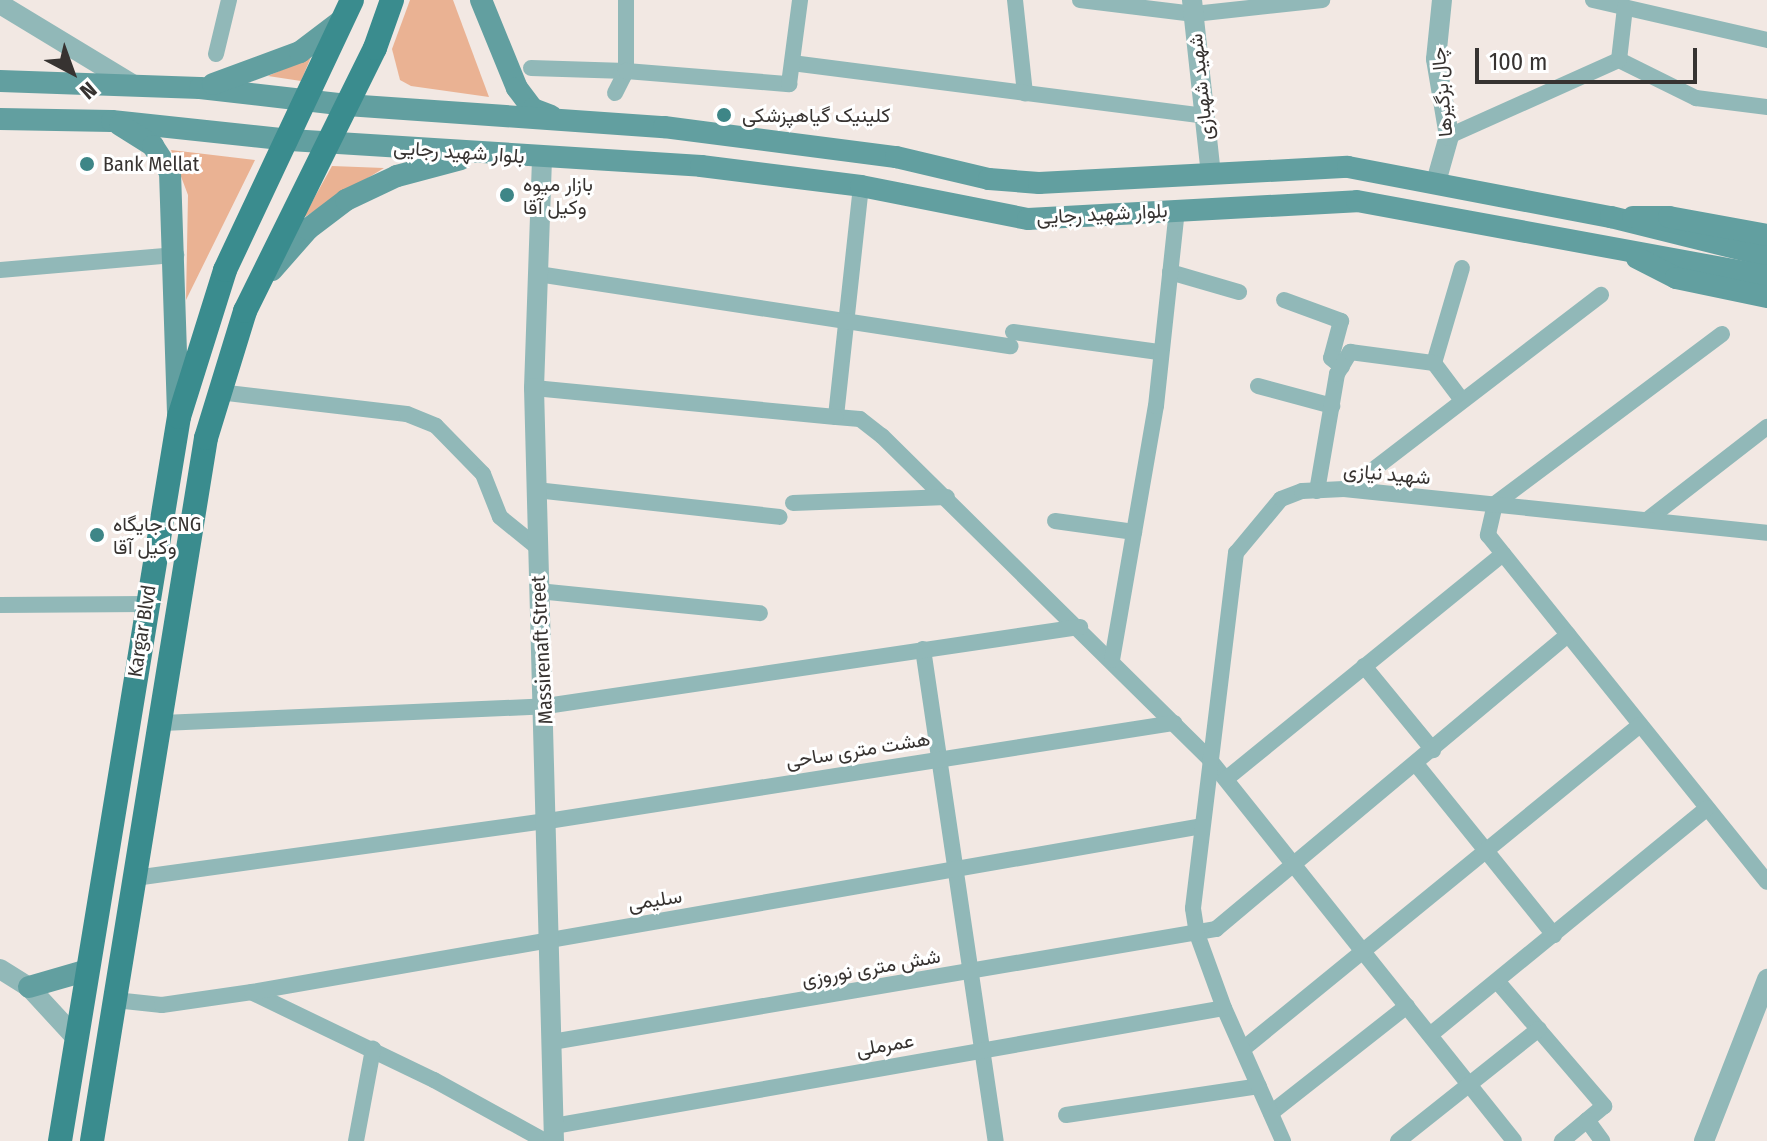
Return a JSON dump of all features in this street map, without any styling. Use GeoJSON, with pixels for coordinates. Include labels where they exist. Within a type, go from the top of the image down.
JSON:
{"type":"FeatureCollection","features":[{"type":"Feature","properties":{"kind":"main road","name":"Kargar Blvd"},"geometry":{"type":"LineString","coordinates":[[92,1141],[162,723],[187,543],[219,392],[245,311],[347,105],[392,0]]}},
{"type":"Feature","properties":{"kind":"main road"},"geometry":{"type":"LineString","coordinates":[[481,0],[524,99],[544,115],[576,123]]}},
{"type":"Feature","properties":{"kind":"main road","name":"Kargar Blvd"},"geometry":{"type":"LineString","coordinates":[[60,1141],[179,417],[225,270],[309,100],[349,8]]}},
{"type":"Feature","properties":{"kind":"main road"},"geometry":{"type":"LineString","coordinates":[[200,88],[300,52],[349,8]]}},
{"type":"Feature","properties":{"kind":"main road","name":"بلوار شهید رجایی"},"geometry":{"type":"LineString","coordinates":[[0,81],[200,88],[347,105],[664,127],[896,157],[978,177],[1094,183],[1348,167],[1611,217],[1767,256]]}},
{"type":"Feature","properties":{"kind":"main road","name":"بلوار شهید رجایی"},"geometry":{"type":"LineString","coordinates":[[0,119],[112,121],[290,140],[542,159],[701,166],[861,186],[984,214],[1050,219],[1357,201],[1767,276]]}},
{"type":"Feature","properties":{"kind":"main road"},"geometry":{"type":"LineString","coordinates":[[112,121],[153,146],[170,172],[176,255],[179,417]]}},
{"type":"Feature","properties":{"kind":"main road"},"geometry":{"type":"LineString","coordinates":[[245,311],[287,250],[333,209],[397,176],[491,155]]}},
{"type":"Feature","properties":{"kind":"main road"},"geometry":{"type":"LineString","coordinates":[[961,209],[978,177]]}},
{"type":"Feature","properties":{"kind":"main road"},"geometry":{"type":"LineString","coordinates":[[978,177],[984,214]]}},
{"type":"Feature","properties":{"kind":"main road"},"geometry":{"type":"LineString","coordinates":[[1611,217],[1669,217],[1767,235]]}},
{"type":"Feature","properties":{"kind":"main road"},"geometry":{"type":"LineString","coordinates":[[1625,252],[1676,278],[1767,297]]}},
{"type":"Feature","properties":{"kind":"main road"},"geometry":{"type":"LineString","coordinates":[[225,270],[238,261],[250,262],[258,282]]}},
{"type":"Feature","properties":{"kind":"main road"},"geometry":{"type":"LineString","coordinates":[[29,987],[88,970]]}},
{"type":"Feature","properties":{"kind":"street"},"geometry":{"type":"LineString","coordinates":[[216,54],[229,0]]}},
{"type":"Feature","properties":{"kind":"street"},"geometry":{"type":"LineString","coordinates":[[615,93],[626,71],[626,0]]}},
{"type":"Feature","properties":{"kind":"street"},"geometry":{"type":"LineString","coordinates":[[531,68],[626,71],[789,84],[800,0]]}},
{"type":"Feature","properties":{"kind":"street"},"geometry":{"type":"LineString","coordinates":[[1015,0],[1025,93]]}},
{"type":"Feature","properties":{"kind":"street"},"geometry":{"type":"LineString","coordinates":[[1080,0],[1193,7],[1322,0]]}},
{"type":"Feature","properties":{"kind":"street","name":"چال بزگیرها"},"geometry":{"type":"LineString","coordinates":[[1436,182],[1449,136],[1436,59],[1442,0]]}},
{"type":"Feature","properties":{"kind":"street"},"geometry":{"type":"LineString","coordinates":[[1593,0],[1634,6],[1767,40]]}},
{"type":"Feature","properties":{"kind":"street"},"geometry":{"type":"LineString","coordinates":[[0,4],[134,85]]}},
{"type":"Feature","properties":{"kind":"street"},"geometry":{"type":"LineString","coordinates":[[1619,60],[1634,6]]}},
{"type":"Feature","properties":{"kind":"street","name":"شهید شهبازی"},"geometry":{"type":"LineString","coordinates":[[1193,7],[1211,174]]}},
{"type":"Feature","properties":{"kind":"street"},"geometry":{"type":"LineString","coordinates":[[1449,136],[1619,60]]}},
{"type":"Feature","properties":{"kind":"street"},"geometry":{"type":"LineString","coordinates":[[1619,60],[1696,98],[1767,107]]}},
{"type":"Feature","properties":{"kind":"street"},"geometry":{"type":"LineString","coordinates":[[792,63],[1205,116]]}},
{"type":"Feature","properties":{"kind":"street","name":"Massirenaft Street"},"geometry":{"type":"LineString","coordinates":[[542,159],[534,388],[538,591],[546,706],[551,1136]]}},
{"type":"Feature","properties":{"kind":"street"},"geometry":{"type":"LineString","coordinates":[[837,411],[861,186]]}},
{"type":"Feature","properties":{"kind":"street"},"geometry":{"type":"LineString","coordinates":[[1112,660],[1156,406],[1159,352],[1177,210]]}},
{"type":"Feature","properties":{"kind":"street"},"geometry":{"type":"LineString","coordinates":[[0,270],[176,255]]}},
{"type":"Feature","properties":{"kind":"street"},"geometry":{"type":"LineString","coordinates":[[1434,363],[1462,268]]}},
{"type":"Feature","properties":{"kind":"street"},"geometry":{"type":"LineString","coordinates":[[1170,272],[1239,292]]}},
{"type":"Feature","properties":{"kind":"street"},"geometry":{"type":"LineString","coordinates":[[538,274],[849,320],[1159,352]]}},
{"type":"Feature","properties":{"kind":"street"},"geometry":{"type":"LineString","coordinates":[[1348,489],[1461,399],[1601,295]]}},
{"type":"Feature","properties":{"kind":"street"},"geometry":{"type":"LineString","coordinates":[[1284,300],[1341,321],[1331,358],[1342,367]]}},
{"type":"Feature","properties":{"kind":"street"},"geometry":{"type":"LineString","coordinates":[[1722,334],[1495,504],[1488,535],[1767,882]]}},
{"type":"Feature","properties":{"kind":"street"},"geometry":{"type":"LineString","coordinates":[[1317,491],[1332,406],[1342,367],[1350,352],[1434,363],[1461,399]]}},
{"type":"Feature","properties":{"kind":"street"},"geometry":{"type":"LineString","coordinates":[[1258,386],[1332,406]]}},
{"type":"Feature","properties":{"kind":"street"},"geometry":{"type":"LineString","coordinates":[[534,388],[837,411],[860,419],[947,497],[1210,760],[1514,1141]]}},
{"type":"Feature","properties":{"kind":"street"},"geometry":{"type":"LineString","coordinates":[[219,392],[407,414],[436,426],[483,474],[500,517],[537,547]]}},
{"type":"Feature","properties":{"kind":"street"},"geometry":{"type":"LineString","coordinates":[[1647,520],[1767,427]]}},
{"type":"Feature","properties":{"kind":"street","name":"شهید نیازی"},"geometry":{"type":"LineString","coordinates":[[1283,1141],[1224,1008],[1197,934],[1193,908],[1236,553],[1281,499],[1317,491],[1348,489],[1767,533]]}},
{"type":"Feature","properties":{"kind":"street"},"geometry":{"type":"LineString","coordinates":[[536,490],[780,517]]}},
{"type":"Feature","properties":{"kind":"street"},"geometry":{"type":"LineString","coordinates":[[793,503],[947,497]]}},
{"type":"Feature","properties":{"kind":"street"},"geometry":{"type":"LineString","coordinates":[[1055,521],[1134,532]]}},
{"type":"Feature","properties":{"kind":"street"},"geometry":{"type":"LineString","coordinates":[[1226,779],[1503,554]]}},
{"type":"Feature","properties":{"kind":"street"},"geometry":{"type":"LineString","coordinates":[[538,591],[760,613]]}},
{"type":"Feature","properties":{"kind":"street"},"geometry":{"type":"LineString","coordinates":[[0,605],[146,604]]}},
{"type":"Feature","properties":{"kind":"street"},"geometry":{"type":"LineString","coordinates":[[162,723],[546,706],[1080,627]]}},
{"type":"Feature","properties":{"kind":"street","name":"شش متری نوروزی"},"geometry":{"type":"LineString","coordinates":[[552,1042],[1197,934],[1235,917],[1568,635]]}},
{"type":"Feature","properties":{"kind":"street"},"geometry":{"type":"LineString","coordinates":[[923,649],[992,1140]]}},
{"type":"Feature","properties":{"kind":"street"},"geometry":{"type":"LineString","coordinates":[[1364,666],[1433,750]]}},
{"type":"Feature","properties":{"kind":"street","name":"هشت متری ساحی"},"geometry":{"type":"LineString","coordinates":[[135,878],[548,821],[937,757],[1174,723]]}},
{"type":"Feature","properties":{"kind":"street"},"geometry":{"type":"LineString","coordinates":[[1243,1049],[1365,952],[1485,847],[1640,725]]}},
{"type":"Feature","properties":{"kind":"street"},"geometry":{"type":"LineString","coordinates":[[1416,764],[1554,935]]}},
{"type":"Feature","properties":{"kind":"street"},"geometry":{"type":"LineString","coordinates":[[1430,1035],[1707,808]]}},
{"type":"Feature","properties":{"kind":"street","name":"سلیمی"},"geometry":{"type":"LineString","coordinates":[[115,1000],[162,1005],[252,992],[1202,826]]}},
{"type":"Feature","properties":{"kind":"street"},"geometry":{"type":"LineString","coordinates":[[0,969],[29,987],[77,1039]]}},
{"type":"Feature","properties":{"kind":"street"},"geometry":{"type":"LineString","coordinates":[[1704,1141],[1767,979]]}},
{"type":"Feature","properties":{"kind":"street"},"geometry":{"type":"LineString","coordinates":[[1497,981],[1604,1106],[1562,1141]]}},
{"type":"Feature","properties":{"kind":"street"},"geometry":{"type":"LineString","coordinates":[[252,992],[551,1136]]}},
{"type":"Feature","properties":{"kind":"street"},"geometry":{"type":"LineString","coordinates":[[1271,1113],[1407,1006]]}},
{"type":"Feature","properties":{"kind":"street","name":"عمرملی"},"geometry":{"type":"LineString","coordinates":[[551,1136],[980,1048],[1224,1008]]}},
{"type":"Feature","properties":{"kind":"street"},"geometry":{"type":"LineString","coordinates":[[1398,1141],[1539,1029]]}},
{"type":"Feature","properties":{"kind":"street"},"geometry":{"type":"LineString","coordinates":[[356,1141],[373,1049]]}},
{"type":"Feature","properties":{"kind":"street"},"geometry":{"type":"LineString","coordinates":[[1066,1115],[1259,1086]]}},
{"type":"Feature","properties":{"kind":"street"},"geometry":{"type":"LineString","coordinates":[[1587,1120],[1602,1141]]}},
{"type":"Feature","properties":{"kind":"shaded area"},"geometry":{"type":"Polygon","coordinates":[[[410,0],[453,0],[489,97],[411,86],[400,80],[392,49],[410,0]]]}},
{"type":"Feature","properties":{"kind":"shaded area"},"geometry":{"type":"Polygon","coordinates":[[[311,57],[301,81],[268,76],[311,57]]]}},
{"type":"Feature","properties":{"kind":"shaded area"},"geometry":{"type":"Polygon","coordinates":[[[171,150],[255,160],[186,300],[188,195],[171,150]]]}},
{"type":"Feature","properties":{"kind":"shaded area"},"geometry":{"type":"Polygon","coordinates":[[[332,166],[384,168],[303,218],[332,166]]]}},
{"type":"Feature","properties":{"kind":"place","name":"کلینیک گیاهپزشکی"},"geometry":{"type":"Point","coordinates":[724,115]}},
{"type":"Feature","properties":{"kind":"place","name":"Bank Mellat"},"geometry":{"type":"Point","coordinates":[87,164]}},
{"type":"Feature","properties":{"kind":"place","name":"بازار میوه وکیل آقا"},"geometry":{"type":"Point","coordinates":[507,195]}},
{"type":"Feature","properties":{"kind":"place","name":"جایگاه CNG وکیل آقا"},"geometry":{"type":"Point","coordinates":[97,535]}}]}
